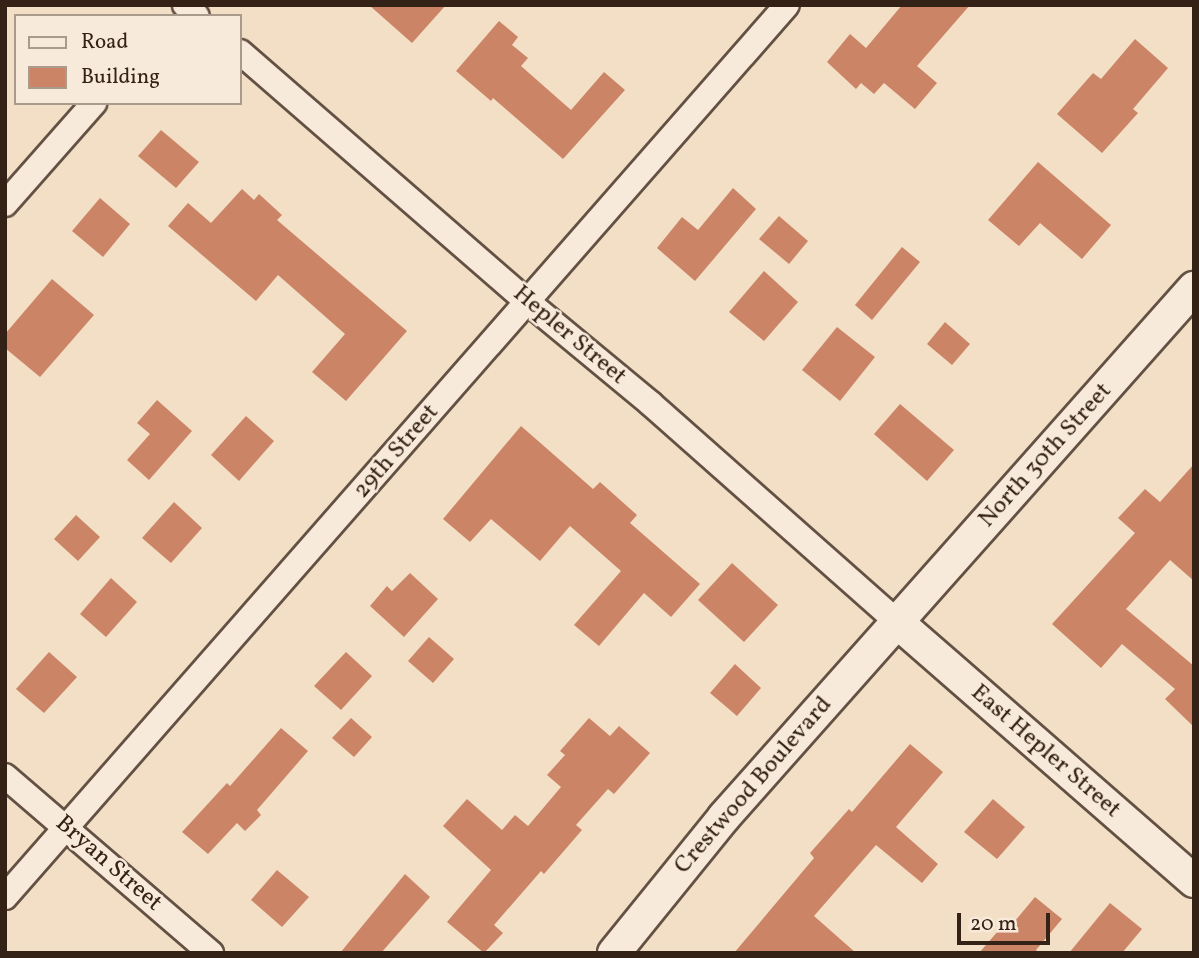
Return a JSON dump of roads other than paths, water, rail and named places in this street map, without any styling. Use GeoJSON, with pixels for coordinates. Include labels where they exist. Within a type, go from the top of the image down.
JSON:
{"type":"FeatureCollection","features":[{"type":"Feature","properties":{"kind":"street","name":"29th Street"},"geometry":{"type":"LineString","coordinates":[[5,897],[529,303],[787,5]]}},
{"type":"Feature","properties":{"kind":"street","name":"Hepler Street"},"geometry":{"type":"LineString","coordinates":[[242,54],[529,303],[662,413],[897,622]]}},
{"type":"Feature","properties":{"kind":"street"},"geometry":{"type":"LineString","coordinates":[[5,204],[92,105]]}},
{"type":"Feature","properties":{"kind":"street","name":"North 30th Street"},"geometry":{"type":"LineString","coordinates":[[897,622],[1194,288]]}},
{"type":"Feature","properties":{"kind":"street","name":"East Hepler Street"},"geometry":{"type":"LineString","coordinates":[[897,622],[1194,881]]}},
{"type":"Feature","properties":{"kind":"street","name":"Crestwood Boulevard"},"geometry":{"type":"LineString","coordinates":[[614,953],[724,817],[897,622]]}},
{"type":"Feature","properties":{"kind":"street","name":"Bryan Street"},"geometry":{"type":"LineString","coordinates":[[5,776],[211,953]]}}]}
